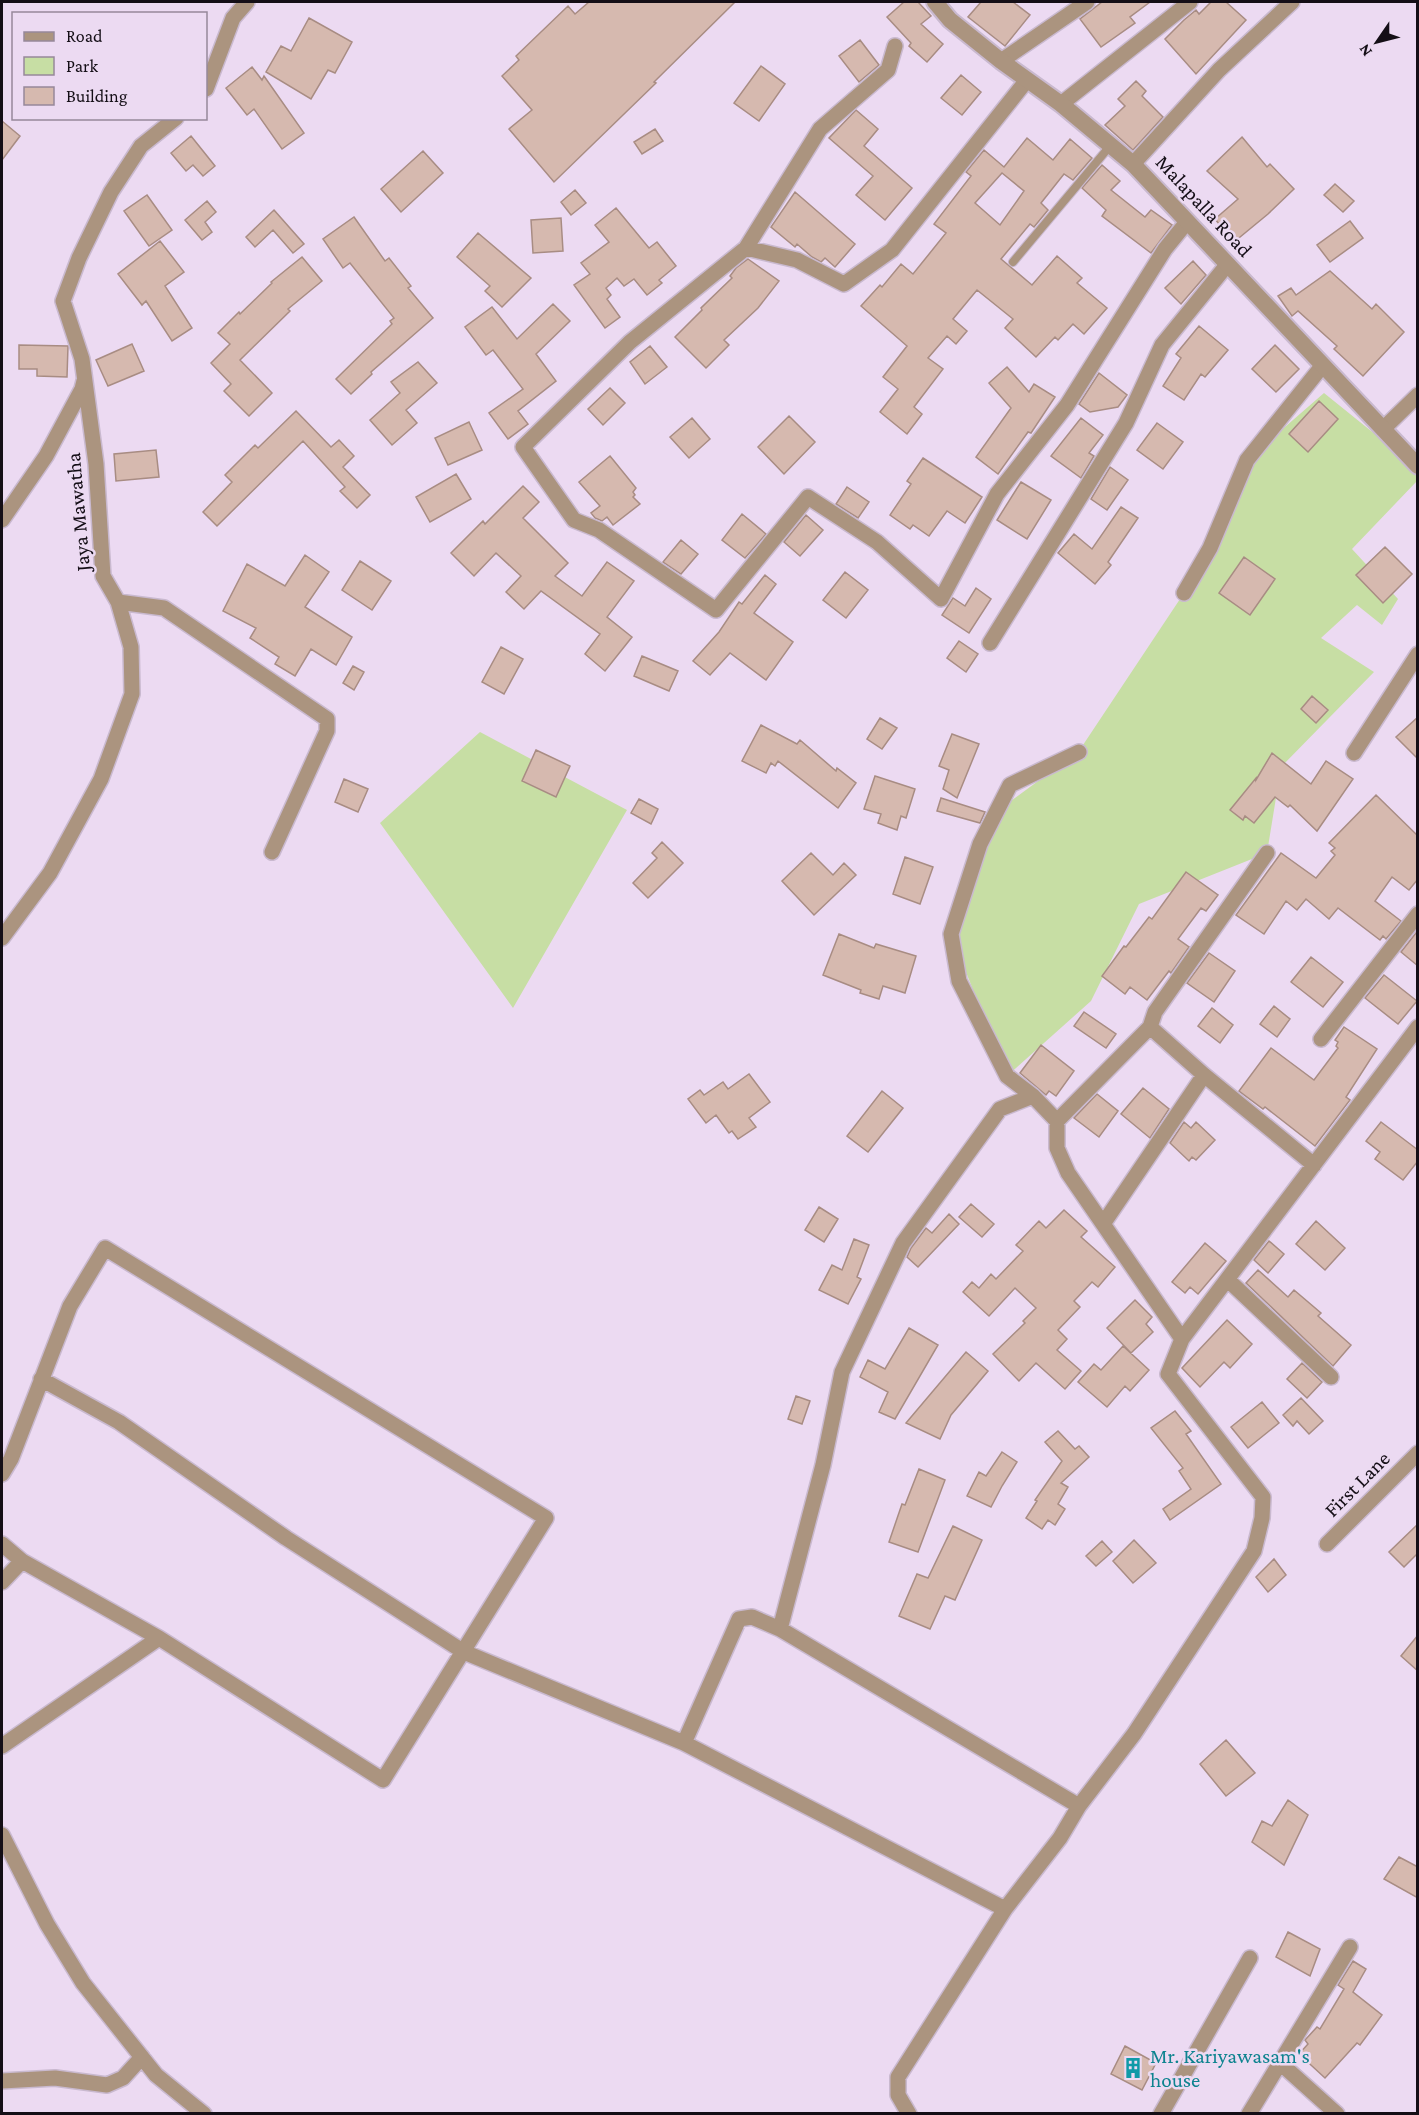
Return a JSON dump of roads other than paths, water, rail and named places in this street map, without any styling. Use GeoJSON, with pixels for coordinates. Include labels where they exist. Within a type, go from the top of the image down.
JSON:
{"type":"FeatureCollection","features":[{"type":"Feature","properties":{"kind":"street"},"geometry":{"type":"LineString","coordinates":[[207,86],[233,18],[247,2]]}},
{"type":"Feature","properties":{"kind":"street","name":"Malapalla Road"},"geometry":{"type":"LineString","coordinates":[[935,2],[950,20],[1001,61],[1061,104],[1133,164],[1418,466]]}},
{"type":"Feature","properties":{"kind":"street"},"geometry":{"type":"LineString","coordinates":[[1001,61],[1087,2]]}},
{"type":"Feature","properties":{"kind":"street"},"geometry":{"type":"LineString","coordinates":[[1061,104],[1190,2]]}},
{"type":"Feature","properties":{"kind":"street"},"geometry":{"type":"LineString","coordinates":[[1133,164],[1219,70],[1292,2]]}},
{"type":"Feature","properties":{"kind":"street"},"geometry":{"type":"LineString","coordinates":[[895,46],[888,70],[820,129],[746,248],[630,342],[523,447],[574,520],[599,530],[716,610],[808,497],[877,542],[941,599],[997,494],[1067,405],[1165,249],[1187,222]]}},
{"type":"Feature","properties":{"kind":"street"},"geometry":{"type":"LineString","coordinates":[[746,248],[797,260],[844,284],[892,250],[1027,80]]}},
{"type":"Feature","properties":{"kind":"street","name":"Jaya Mawatha"},"geometry":{"type":"LineString","coordinates":[[2,938],[50,873],[101,779],[132,694],[131,647],[118,602],[103,576],[96,464],[82,359],[63,301],[79,258],[111,192],[141,146],[174,120]]}},
{"type":"Feature","properties":{"kind":"street"},"geometry":{"type":"LineString","coordinates":[[990,643],[1126,423],[1162,345],[1227,265]]}},
{"type":"Feature","properties":{"kind":"street"},"geometry":{"type":"LineString","coordinates":[[1184,593],[1210,548],[1247,460],[1323,365]]}},
{"type":"Feature","properties":{"kind":"street"},"geometry":{"type":"LineString","coordinates":[[2,520],[46,456],[82,389],[84,379]]}},
{"type":"Feature","properties":{"kind":"street"},"geometry":{"type":"LineString","coordinates":[[1383,429],[1418,394]]}},
{"type":"Feature","properties":{"kind":"street"},"geometry":{"type":"LineString","coordinates":[[118,602],[164,608],[327,719],[327,731],[272,852]]}},
{"type":"Feature","properties":{"kind":"street"},"geometry":{"type":"LineString","coordinates":[[1354,753],[1418,654]]}},
{"type":"Feature","properties":{"kind":"street"},"geometry":{"type":"LineString","coordinates":[[1079,752],[1010,785],[980,844],[951,934],[959,981],[1006,1076],[1033,1096],[1057,1121],[1057,1149],[1068,1173],[1182,1339]]}},
{"type":"Feature","properties":{"kind":"street"},"geometry":{"type":"LineString","coordinates":[[1057,1121],[1150,1027],[1155,1012],[1267,854]]}},
{"type":"Feature","properties":{"kind":"street"},"geometry":{"type":"LineString","coordinates":[[1321,1039],[1418,914]]}},
{"type":"Feature","properties":{"kind":"street"},"geometry":{"type":"LineString","coordinates":[[1150,1027],[1204,1075],[1314,1164]]}},
{"type":"Feature","properties":{"kind":"street"},"geometry":{"type":"LineString","coordinates":[[909,2114],[898,2095],[898,2077],[1005,1910],[1134,1734],[1254,1551],[1262,1518],[1263,1497],[1168,1374],[1182,1339],[1418,1027]]}},
{"type":"Feature","properties":{"kind":"street"},"geometry":{"type":"LineString","coordinates":[[1103,1224],[1204,1075]]}},
{"type":"Feature","properties":{"kind":"street"},"geometry":{"type":"LineString","coordinates":[[780,1629],[823,1466],[842,1372],[867,1318],[903,1243],[1000,1109],[1033,1096]]}},
{"type":"Feature","properties":{"kind":"street"},"geometry":{"type":"LineString","coordinates":[[2,1474],[11,1459],[70,1306],[105,1248],[546,1518],[383,1780],[159,1638],[22,1561],[2,1544]]}},
{"type":"Feature","properties":{"kind":"street"},"geometry":{"type":"LineString","coordinates":[[1228,1280],[1331,1377]]}},
{"type":"Feature","properties":{"kind":"street"},"geometry":{"type":"LineString","coordinates":[[41,1379],[119,1422],[286,1538],[464,1652],[684,1743],[1005,1910]]}},
{"type":"Feature","properties":{"kind":"street","name":"First Lane"},"geometry":{"type":"LineString","coordinates":[[1327,1544],[1418,1453]]}},
{"type":"Feature","properties":{"kind":"street"},"geometry":{"type":"LineString","coordinates":[[2,1582],[22,1561]]}},
{"type":"Feature","properties":{"kind":"street"},"geometry":{"type":"LineString","coordinates":[[684,1743],[739,1619],[752,1617],[780,1629],[1079,1806]]}},
{"type":"Feature","properties":{"kind":"street"},"geometry":{"type":"LineString","coordinates":[[2,1746],[159,1638]]}},
{"type":"Feature","properties":{"kind":"street"},"geometry":{"type":"LineString","coordinates":[[2,1835],[47,1924],[83,1983],[156,2075],[204,2114]]}},
{"type":"Feature","properties":{"kind":"street"},"geometry":{"type":"LineString","coordinates":[[1249,2114],[1350,1947]]}},
{"type":"Feature","properties":{"kind":"street"},"geometry":{"type":"LineString","coordinates":[[1161,2114],[1250,1958]]}},
{"type":"Feature","properties":{"kind":"street"},"geometry":{"type":"LineString","coordinates":[[2,2081],[55,2078],[107,2085],[123,2078],[142,2057]]}},
{"type":"Feature","properties":{"kind":"street"},"geometry":{"type":"LineString","coordinates":[[1279,2062],[1337,2114]]}},
{"type":"Feature","properties":{"kind":"lane"},"geometry":{"type":"LineString","coordinates":[[1013,262],[1111,145]]}},
{"type":"Feature","properties":{"kind":"place","name":"Mr. Kariyawasam's house"},"geometry":{"type":"Point","coordinates":[1133,2068]}}]}
